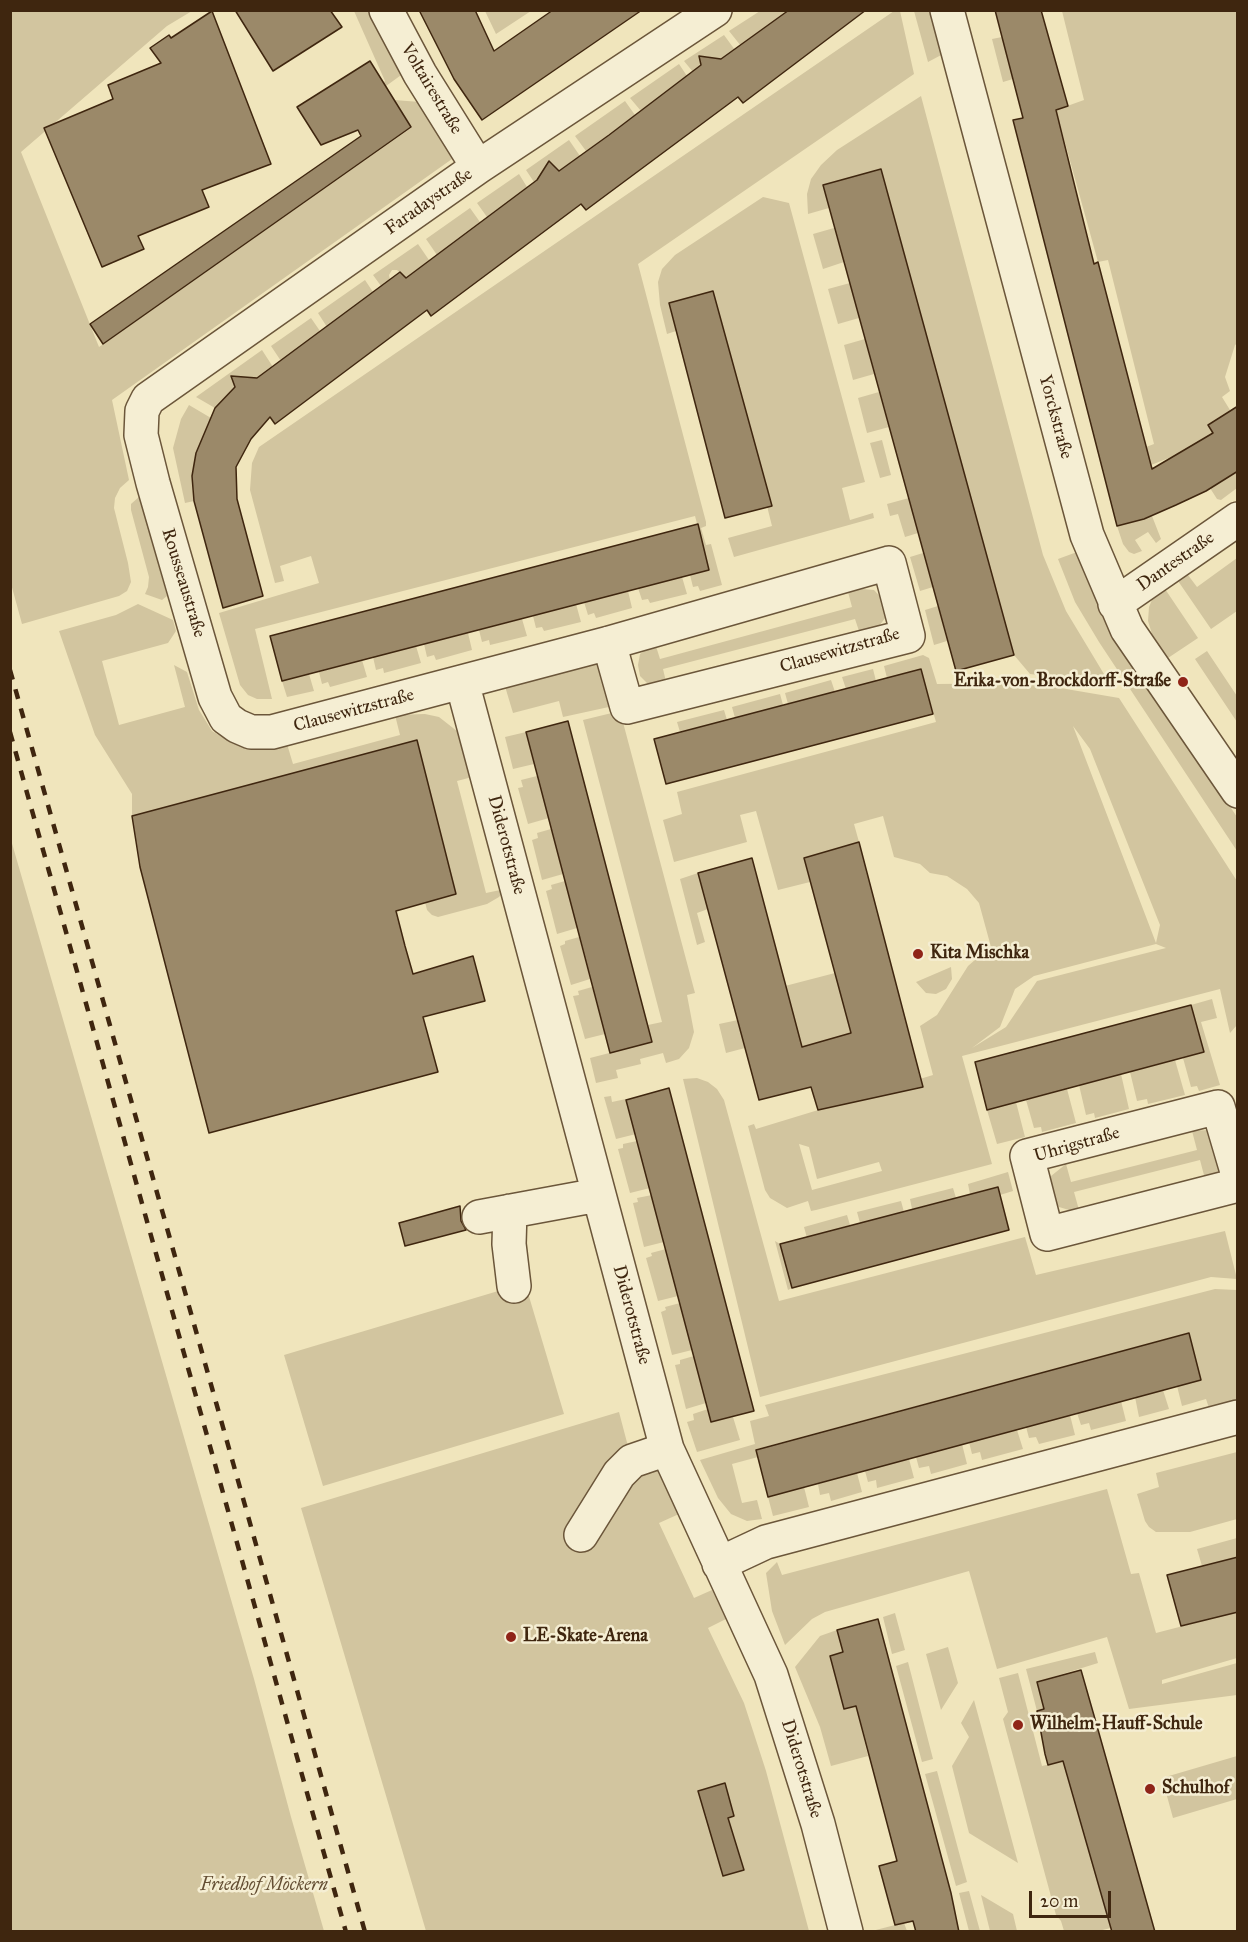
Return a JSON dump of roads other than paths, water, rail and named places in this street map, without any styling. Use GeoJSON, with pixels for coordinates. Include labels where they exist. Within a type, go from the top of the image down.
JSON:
{"type":"FeatureCollection","features":[{"type":"Feature","properties":{"kind":"street","name":"Voltairestraße"},"geometry":{"type":"LineString","coordinates":[[386,10],[420,74],[478,167]]}},
{"type":"Feature","properties":{"kind":"street","name":"Faradaystraße"},"geometry":{"type":"LineString","coordinates":[[148,399],[478,167],[715,10]]}},
{"type":"Feature","properties":{"kind":"street","name":"Yorckstraße"},"geometry":{"type":"LineString","coordinates":[[947,10],[1087,536],[1127,629],[1238,791]]}},
{"type":"Feature","properties":{"kind":"street","name":"Rousseaustraße"},"geometry":{"type":"LineString","coordinates":[[148,399],[142,411],[141,435],[219,708],[225,718],[237,726],[251,732],[272,732]]}},
{"type":"Feature","properties":{"kind":"street","name":"Dantestraße"},"geometry":{"type":"LineString","coordinates":[[1115,604],[1238,519]]}},
{"type":"Feature","properties":{"kind":"street","name":"Clausewitzstraße"},"geometry":{"type":"LineString","coordinates":[[272,732],[609,643],[889,563],[908,636],[627,707],[609,643]]}},
{"type":"Feature","properties":{"kind":"street","name":"Diderotstraße"},"geometry":{"type":"LineString","coordinates":[[462,682],[667,1449],[771,1675],[818,1824],[846,1932]]}},
{"type":"Feature","properties":{"kind":"street","name":"Uhrigstraße"},"geometry":{"type":"LineString","coordinates":[[1238,1175],[1218,1107],[1027,1156],[1047,1234],[1238,1185]]}},
{"type":"Feature","properties":{"kind":"street"},"geometry":{"type":"LineString","coordinates":[[514,1286],[509,1244],[494,1214],[598,1195]]}},
{"type":"Feature","properties":{"kind":"street"},"geometry":{"type":"LineString","coordinates":[[719,1564],[765,1542],[1238,1417]]}},
{"type":"Feature","properties":{"kind":"street"},"geometry":{"type":"LineString","coordinates":[[581,1535],[619,1474],[632,1461],[667,1449]]}},
{"type":"Feature","properties":{"kind":"railway"},"geometry":{"type":"LineString","coordinates":[[10,670],[365,1932]]}},
{"type":"Feature","properties":{"kind":"railway"},"geometry":{"type":"LineString","coordinates":[[10,732],[346,1932]]}},
{"type":"Feature","properties":{"kind":"place","name":"Erika-von-Brockdorff-Straße"},"geometry":{"type":"Point","coordinates":[1183,682]}},
{"type":"Feature","properties":{"kind":"place","name":"Kita Mischka"},"geometry":{"type":"Point","coordinates":[918,954]}},
{"type":"Feature","properties":{"kind":"place","name":"LE-Skate-Arena"},"geometry":{"type":"Point","coordinates":[511,1637]}},
{"type":"Feature","properties":{"kind":"place","name":"Wilhelm-Hauff-Schule"},"geometry":{"type":"Point","coordinates":[1018,1725]}},
{"type":"Feature","properties":{"kind":"place","name":"Schulhof"},"geometry":{"type":"Point","coordinates":[1150,1789]}},
{"type":"Feature","properties":{"kind":"park label","name":"Friedhof Möckern"},"geometry":{"type":"Point","coordinates":[264,1886]}}]}
